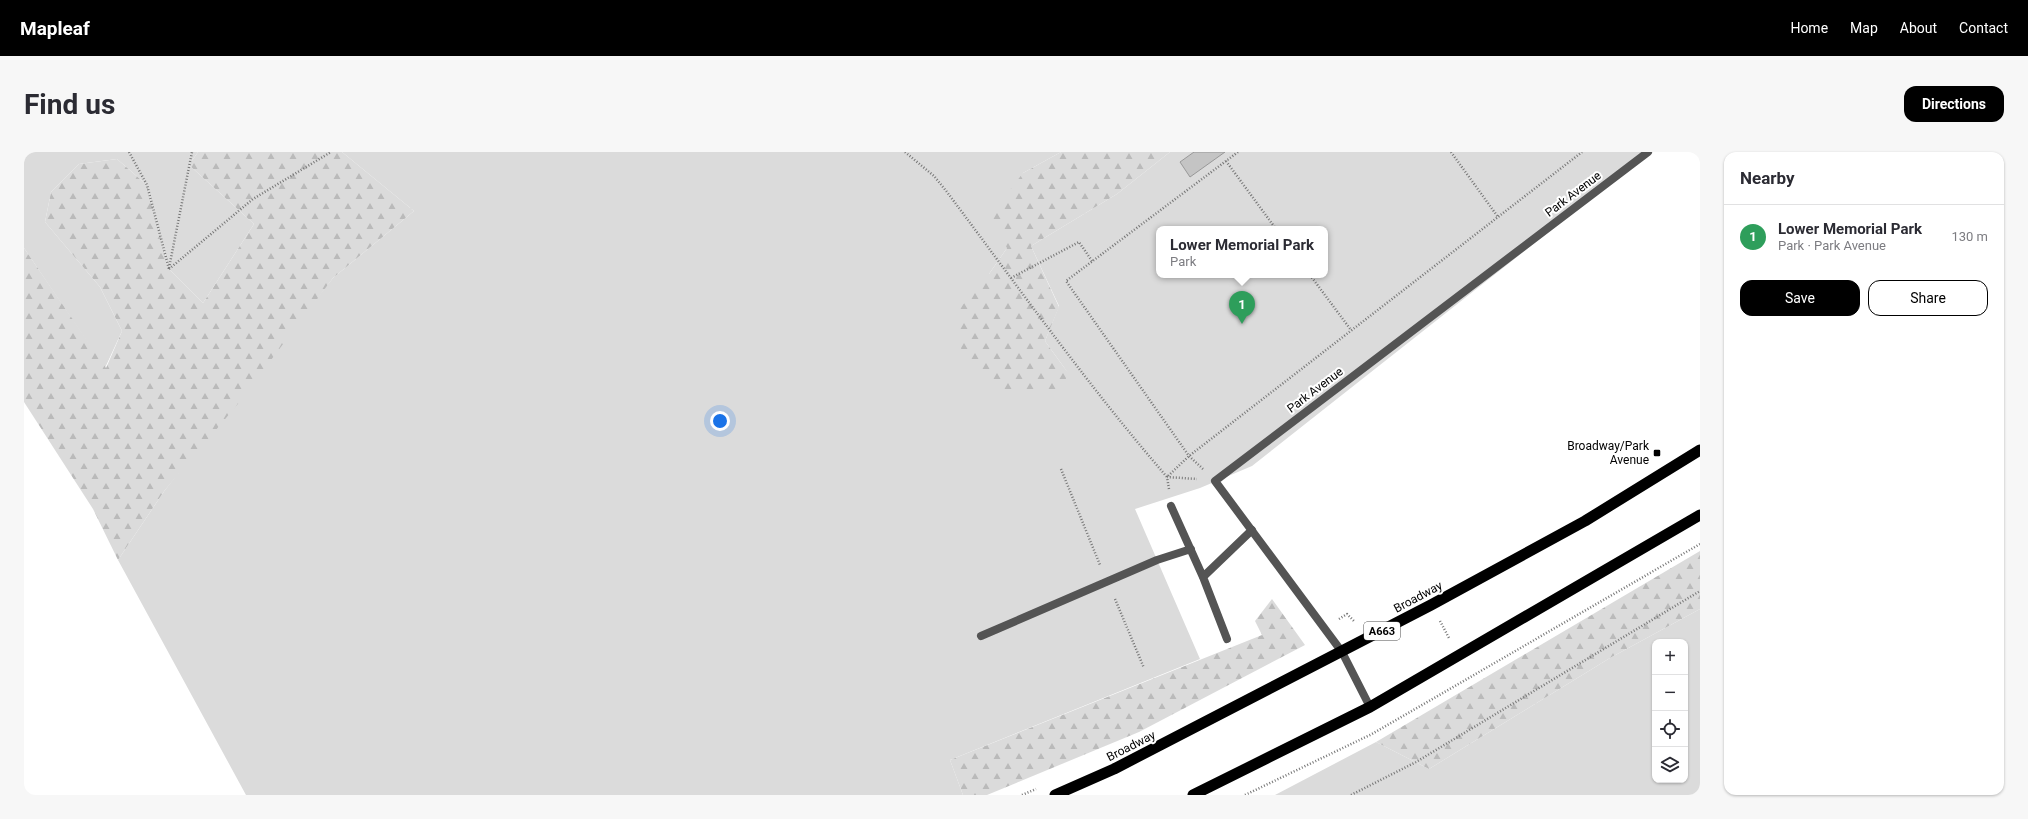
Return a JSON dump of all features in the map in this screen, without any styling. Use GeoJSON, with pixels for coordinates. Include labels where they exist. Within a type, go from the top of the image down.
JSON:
{"type":"FeatureCollection","features":[{"type":"Feature","properties":{"kind":"highway","name":"Broadway"},"geometry":{"type":"LineString","coordinates":[[1055,795],[1114,769],[1431,605],[1586,521],[1700,450]]}},
{"type":"Feature","properties":{"kind":"highway"},"geometry":{"type":"LineString","coordinates":[[1193,795],[1370,707],[1700,515]]}},
{"type":"Feature","properties":{"kind":"street","name":"Park Avenue"},"geometry":{"type":"LineString","coordinates":[[1215,481],[1648,152]]}},
{"type":"Feature","properties":{"kind":"street"},"geometry":{"type":"LineString","coordinates":[[1215,481],[1342,652],[1370,707]]}},
{"type":"Feature","properties":{"kind":"street"},"geometry":{"type":"LineString","coordinates":[[1171,506],[1203,577],[1227,639]]}},
{"type":"Feature","properties":{"kind":"street"},"geometry":{"type":"LineString","coordinates":[[1203,577],[1252,530]]}},
{"type":"Feature","properties":{"kind":"street"},"geometry":{"type":"LineString","coordinates":[[980,636],[1157,560],[1190,549]]}},
{"type":"Feature","properties":{"kind":"path"},"geometry":{"type":"LineString","coordinates":[[129,152],[147,185],[169,269]]}},
{"type":"Feature","properties":{"kind":"path"},"geometry":{"type":"LineString","coordinates":[[169,269],[192,152]]}},
{"type":"Feature","properties":{"kind":"path"},"geometry":{"type":"LineString","coordinates":[[169,269],[253,199],[331,152]]}},
{"type":"Feature","properties":{"kind":"path"},"geometry":{"type":"LineString","coordinates":[[905,152],[934,176],[947,192],[1138,444],[1167,478],[1215,481]]}},
{"type":"Feature","properties":{"kind":"path"},"geometry":{"type":"LineString","coordinates":[[1189,456],[1066,281],[1238,152]]}},
{"type":"Feature","properties":{"kind":"path"},"geometry":{"type":"LineString","coordinates":[[1451,152],[1498,217]]}},
{"type":"Feature","properties":{"kind":"path"},"geometry":{"type":"LineString","coordinates":[[1167,478],[1189,456],[1582,152]]}},
{"type":"Feature","properties":{"kind":"path"},"geometry":{"type":"LineString","coordinates":[[1226,161],[1274,226]]}},
{"type":"Feature","properties":{"kind":"path"},"geometry":{"type":"LineString","coordinates":[[1012,278],[1079,242],[1092,261]]}},
{"type":"Feature","properties":{"kind":"path"},"geometry":{"type":"LineString","coordinates":[[1312,278],[1352,330]]}},
{"type":"Feature","properties":{"kind":"path"},"geometry":{"type":"LineString","coordinates":[[1245,795],[1372,734],[1700,544]]}},
{"type":"Feature","properties":{"kind":"path"},"geometry":{"type":"LineString","coordinates":[[1351,795],[1416,762],[1700,591]]}},
{"type":"Feature","properties":{"kind":"path"},"geometry":{"type":"LineString","coordinates":[[1431,605],[1460,655]]}},
{"type":"Feature","properties":{"kind":"green space"},"geometry":{"type":"Polygon","coordinates":[[[24,152],[198,152],[189,165],[254,224],[203,303],[169,269],[147,185],[117,159],[79,164],[51,192],[45,222],[100,287],[122,331],[105,368],[24,248],[24,152]]]}},
{"type":"Feature","properties":{"kind":"green space"},"geometry":{"type":"Polygon","coordinates":[[[198,152],[342,152],[414,211],[333,278],[237,405],[165,490],[118,560],[93,509],[24,402],[24,248],[106,368],[122,331],[100,287],[45,222],[51,192],[79,164],[117,159],[147,185],[169,269],[203,303],[254,224],[189,165],[198,152]]]}},
{"type":"Feature","properties":{"kind":"green space"},"geometry":{"type":"Polygon","coordinates":[[[342,152],[1061,152],[1023,173],[1007,248],[989,274],[1068,373],[1045,341],[1059,306],[1031,246],[1117,194],[1170,152],[1650,152],[1252,466],[1200,488],[1135,509],[1200,659],[950,760],[963,795],[246,795],[118,560],[165,490],[333,278],[414,211],[342,152]]]}},
{"type":"Feature","properties":{"kind":"green space"},"geometry":{"type":"Polygon","coordinates":[[[1061,152],[1170,152],[1117,194],[1031,246],[1059,307],[1045,341],[1068,373],[1060,394],[992,390],[957,343],[960,308],[989,274],[1007,248],[990,216],[1023,173],[1061,152]]]}},
{"type":"Feature","properties":{"kind":"green space"},"geometry":{"type":"Polygon","coordinates":[[[1700,551],[1700,609],[1610,658],[1429,769],[1376,742],[1700,551]]]}},
{"type":"Feature","properties":{"kind":"green space"},"geometry":{"type":"Polygon","coordinates":[[[1272,599],[1305,645],[1139,732],[987,795],[963,795],[950,760],[1262,635],[1255,621],[1272,599]]]}},
{"type":"Feature","properties":{"kind":"green space"},"geometry":{"type":"Polygon","coordinates":[[[1700,609],[1700,795],[1275,795],[1376,742],[1429,769],[1610,658],[1700,609]]]}},
{"type":"Feature","properties":{"kind":"building"},"geometry":{"type":"Polygon","coordinates":[[[1194,152],[1225,152],[1190,177],[1180,162],[1194,152]]]}},
{"type":"Feature","properties":{"kind":"place","name":"Lower Memorial Park"},"geometry":{"type":"Point","coordinates":[1242,324]}},
{"type":"Feature","properties":{"kind":"place","name":"Broadway/Park Avenue"},"geometry":{"type":"Point","coordinates":[1657,453]}}]}
